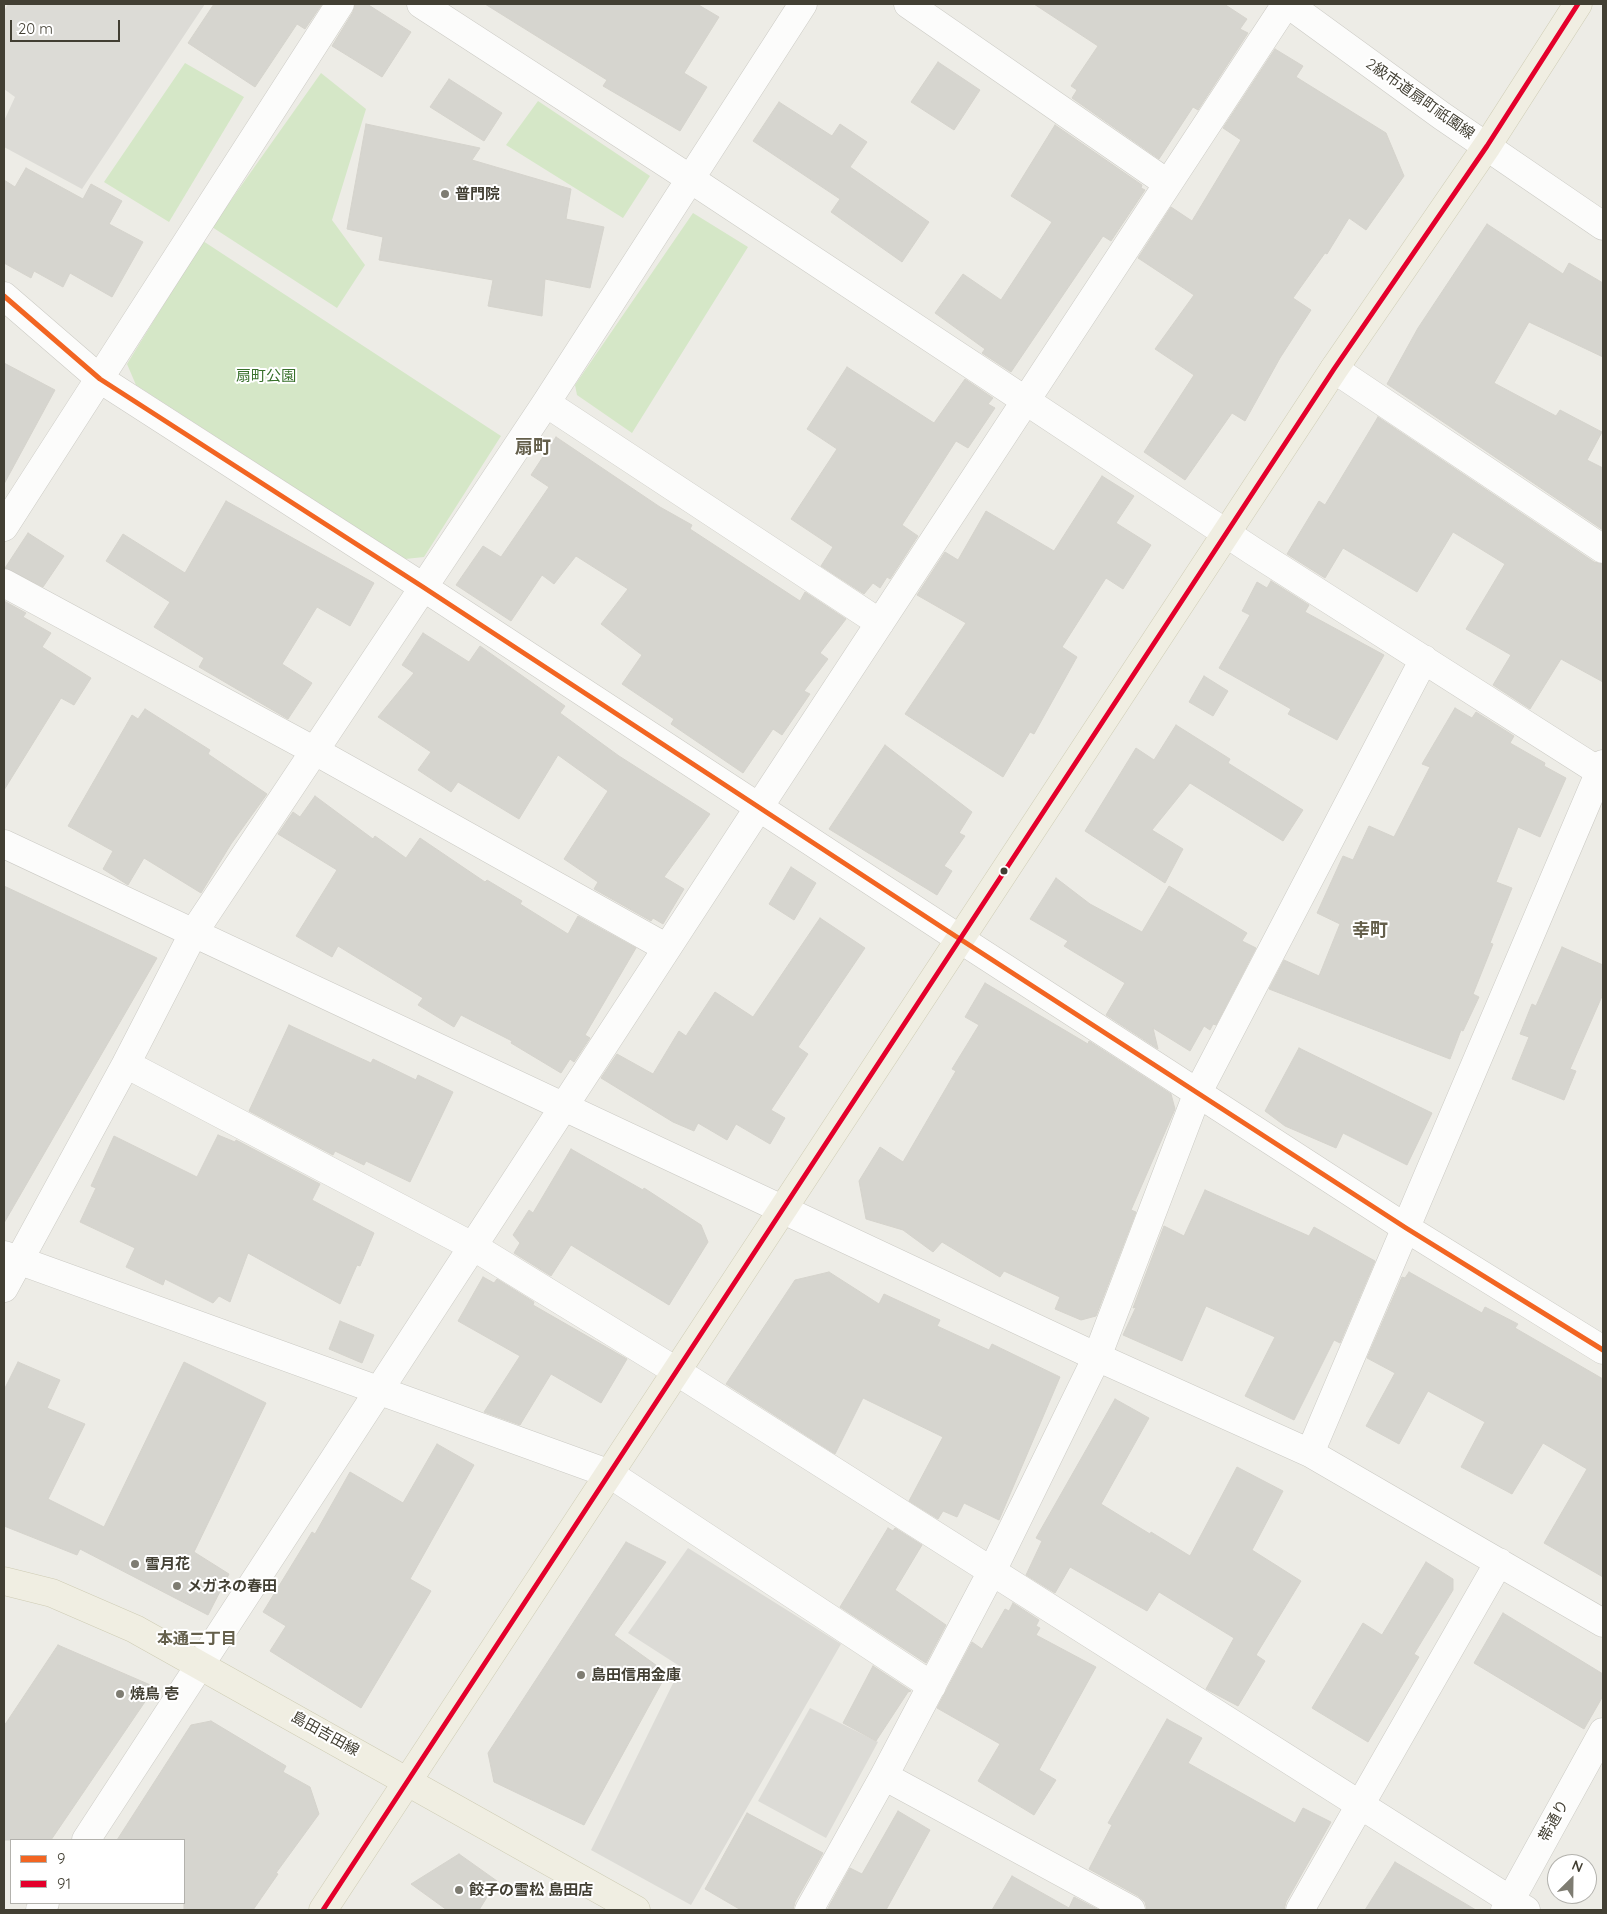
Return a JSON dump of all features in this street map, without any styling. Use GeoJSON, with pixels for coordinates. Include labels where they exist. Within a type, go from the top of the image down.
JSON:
{"type":"FeatureCollection","features":[{"type":"Feature","properties":{"kind":"main road"},"geometry":{"type":"LineString","coordinates":[[323,1910],[783,1210],[959,938],[1334,369],[1487,146],[1578,4]]}},
{"type":"Feature","properties":{"kind":"main road","name":"島田吉田線"},"geometry":{"type":"LineString","coordinates":[[4,1581],[52,1593],[135,1629],[636,1910]]}},
{"type":"Feature","properties":{"kind":"street"},"geometry":{"type":"LineString","coordinates":[[4,526],[340,4]]}},
{"type":"Feature","properties":{"kind":"street"},"geometry":{"type":"LineString","coordinates":[[421,4],[689,178],[1227,533],[1602,768],[1310,1453]]}},
{"type":"Feature","properties":{"kind":"street"},"geometry":{"type":"LineString","coordinates":[[4,1288],[11,1258],[126,1064],[194,932],[546,403],[689,178],[803,4]]}},
{"type":"Feature","properties":{"kind":"street"},"geometry":{"type":"LineString","coordinates":[[908,4],[1167,183]]}},
{"type":"Feature","properties":{"kind":"street"},"geometry":{"type":"LineString","coordinates":[[87,1839],[201,1666],[378,1391],[565,1108],[758,807],[1167,183],[1287,4]]}},
{"type":"Feature","properties":{"kind":"street","name":"2級市道扇町祇園線"},"geometry":{"type":"LineString","coordinates":[[1287,4],[1603,226]]}},
{"type":"Feature","properties":{"kind":"street"},"geometry":{"type":"LineString","coordinates":[[4,296],[100,379],[1406,1228],[1603,1350]]}},
{"type":"Feature","properties":{"kind":"street"},"geometry":{"type":"LineString","coordinates":[[1334,369],[1603,549]]}},
{"type":"Feature","properties":{"kind":"street"},"geometry":{"type":"LineString","coordinates":[[546,403],[880,623]]}},
{"type":"Feature","properties":{"kind":"street"},"geometry":{"type":"LineString","coordinates":[[4,583],[315,751],[667,948]]}},
{"type":"Feature","properties":{"kind":"street"},"geometry":{"type":"LineString","coordinates":[[809,1910],[884,1776],[991,1573],[1097,1357],[1198,1092],[1424,658]]}},
{"type":"Feature","properties":{"kind":"street"},"geometry":{"type":"LineString","coordinates":[[4,844],[1097,1357],[1310,1453],[1603,1623]]}},
{"type":"Feature","properties":{"kind":"street"},"geometry":{"type":"LineString","coordinates":[[126,1064],[474,1247],[676,1371],[1510,1903]]}},
{"type":"Feature","properties":{"kind":"street"},"geometry":{"type":"LineString","coordinates":[[11,1258],[610,1474],[932,1686]]}},
{"type":"Feature","properties":{"kind":"street"},"geometry":{"type":"LineString","coordinates":[[1300,1910],[1499,1562]]}},
{"type":"Feature","properties":{"kind":"street","name":"帯通り"},"geometry":{"type":"LineString","coordinates":[[1510,1903],[1603,1732]]}},
{"type":"Feature","properties":{"kind":"street"},"geometry":{"type":"LineString","coordinates":[[884,1776],[1131,1910]]}},
{"type":"Feature","properties":{"kind":"green space"},"geometry":{"type":"Polygon","coordinates":[[[185,63],[244,97],[169,222],[104,182],[185,63]]]}},
{"type":"Feature","properties":{"kind":"green space"},"geometry":{"type":"Polygon","coordinates":[[[321,73],[366,109],[332,220],[365,265],[337,308],[212,227],[321,73]]]}},
{"type":"Feature","properties":{"kind":"green space"},"geometry":{"type":"Polygon","coordinates":[[[538,101],[650,176],[623,218],[506,145],[538,101]]]}},
{"type":"Feature","properties":{"kind":"green space"},"geometry":{"type":"Polygon","coordinates":[[[693,213],[748,247],[632,433],[577,395],[575,385],[693,213]]]}},
{"type":"Feature","properties":{"kind":"green space","name":"扇町公園"},"geometry":{"type":"Polygon","coordinates":[[[203,241],[501,436],[424,557],[405,559],[136,385],[127,364],[203,241]]]}},
{"type":"Feature","properties":{"kind":"shaded area"},"geometry":{"type":"Polygon","coordinates":[[[8,4],[205,4],[82,189],[4,147],[4,121],[15,97],[4,89],[4,11],[8,4]]]}},
{"type":"Feature","properties":{"kind":"shaded area"},"geometry":{"type":"Polygon","coordinates":[[[688,1548],[841,1644],[691,1905],[591,1850],[681,1667],[628,1633],[688,1548]]]}},
{"type":"Feature","properties":{"kind":"shaded area"},"geometry":{"type":"Polygon","coordinates":[[[810,1708],[878,1742],[826,1838],[758,1801],[810,1708]]]}},
{"type":"Feature","properties":{"kind":"building"},"geometry":{"type":"Polygon","coordinates":[[[214,4],[322,4],[305,29],[297,24],[255,87],[188,43],[214,4]]]}},
{"type":"Feature","properties":{"kind":"building"},"geometry":{"type":"Polygon","coordinates":[[[355,4],[367,4],[411,32],[382,77],[332,46],[353,12],[355,4]]]}},
{"type":"Feature","properties":{"kind":"building"},"geometry":{"type":"Polygon","coordinates":[[[485,4],[697,4],[719,17],[684,73],[707,87],[680,131],[603,86],[607,80],[485,4]]]}},
{"type":"Feature","properties":{"kind":"building"},"geometry":{"type":"Polygon","coordinates":[[[1034,4],[1224,4],[1247,19],[1240,29],[1248,33],[1198,110],[1193,107],[1159,159],[1072,98],[1077,90],[1071,86],[1098,46],[1034,4]]]}},
{"type":"Feature","properties":{"kind":"building"},"geometry":{"type":"Polygon","coordinates":[[[1275,49],[1303,66],[1296,77],[1386,133],[1404,176],[1366,230],[1349,218],[1327,254],[1325,253],[1293,298],[1311,310],[1280,358],[1245,421],[1232,413],[1185,480],[1144,452],[1194,375],[1155,349],[1194,295],[1138,258],[1171,207],[1192,221],[1241,140],[1223,128],[1275,49]]]}},
{"type":"Feature","properties":{"kind":"building"},"geometry":{"type":"Polygon","coordinates":[[[938,62],[980,90],[954,130],[911,102],[938,62]]]}},
{"type":"Feature","properties":{"kind":"building"},"geometry":{"type":"Polygon","coordinates":[[[449,79],[502,113],[484,141],[430,107],[449,79]]]}},
{"type":"Feature","properties":{"kind":"building"},"geometry":{"type":"Polygon","coordinates":[[[779,102],[832,136],[840,124],[867,142],[850,167],[929,222],[902,262],[831,212],[840,199],[753,141],[779,102]]]}},
{"type":"Feature","properties":{"kind":"building"},"geometry":{"type":"Polygon","coordinates":[[[366,124],[480,148],[472,160],[571,189],[566,219],[604,227],[590,288],[545,279],[542,316],[488,306],[493,280],[379,260],[383,237],[347,229],[366,124]]]}},
{"type":"Feature","properties":{"kind":"building"},"geometry":{"type":"Polygon","coordinates":[[[1055,125],[1142,185],[1141,188],[1145,190],[1111,241],[1103,236],[1011,372],[982,353],[985,349],[935,313],[963,274],[1001,300],[1052,222],[1011,196],[1055,125]]]}},
{"type":"Feature","properties":{"kind":"building"},"geometry":{"type":"Polygon","coordinates":[[[26,168],[83,199],[91,184],[122,201],[109,224],[143,242],[112,297],[70,273],[63,287],[34,271],[31,278],[4,263],[4,180],[15,187],[26,168]]]}},
{"type":"Feature","properties":{"kind":"building"},"geometry":{"type":"Polygon","coordinates":[[[1487,224],[1563,274],[1569,263],[1603,283],[1603,357],[1529,322],[1494,383],[1556,416],[1560,410],[1602,432],[1587,460],[1603,468],[1603,530],[1387,384],[1418,328],[1487,224]]]}},
{"type":"Feature","properties":{"kind":"building"},"geometry":{"type":"Polygon","coordinates":[[[4,363],[55,390],[4,484],[4,363]]]}},
{"type":"Feature","properties":{"kind":"building"},"geometry":{"type":"Polygon","coordinates":[[[847,367],[934,423],[965,379],[993,398],[988,404],[995,408],[968,448],[956,441],[902,525],[918,536],[890,579],[887,577],[880,588],[873,583],[864,594],[821,566],[833,547],[791,519],[837,449],[807,429],[847,367]]]}},
{"type":"Feature","properties":{"kind":"building"},"geometry":{"type":"Polygon","coordinates":[[[1378,417],[1594,562],[1603,564],[1603,682],[1561,659],[1530,709],[1493,685],[1511,655],[1466,629],[1505,564],[1453,532],[1417,592],[1343,548],[1325,578],[1287,554],[1319,501],[1325,505],[1378,417]]]}},
{"type":"Feature","properties":{"kind":"building"},"geometry":{"type":"Polygon","coordinates":[[[556,437],[660,507],[692,525],[690,529],[800,601],[805,592],[846,619],[820,653],[828,659],[804,691],[810,694],[782,735],[773,729],[743,773],[671,724],[674,719],[622,684],[642,655],[601,624],[628,589],[576,556],[554,584],[542,575],[511,621],[456,585],[483,546],[501,557],[549,487],[531,475],[556,437]]]}},
{"type":"Feature","properties":{"kind":"building"},"geometry":{"type":"Polygon","coordinates":[[[1102,476],[1134,496],[1116,523],[1151,545],[1123,589],[1106,578],[1062,647],[1077,657],[1034,734],[1030,732],[1003,777],[905,714],[966,623],[917,595],[945,552],[958,560],[986,511],[1054,551],[1102,476]]]}},
{"type":"Feature","properties":{"kind":"building"},"geometry":{"type":"Polygon","coordinates":[[[226,501],[374,583],[350,626],[317,607],[282,664],[312,683],[288,719],[199,667],[204,658],[154,627],[170,602],[106,561],[123,534],[185,573],[226,501]]]}},
{"type":"Feature","properties":{"kind":"building"},"geometry":{"type":"Polygon","coordinates":[[[28,533],[64,556],[43,587],[5,568],[28,533]]]}},
{"type":"Feature","properties":{"kind":"building"},"geometry":{"type":"Polygon","coordinates":[[[1271,581],[1309,605],[1305,612],[1384,655],[1337,740],[1288,714],[1291,709],[1219,668],[1250,615],[1242,611],[1257,582],[1267,588],[1271,581]]]}},
{"type":"Feature","properties":{"kind":"building"},"geometry":{"type":"Polygon","coordinates":[[[4,601],[26,613],[23,617],[51,633],[42,647],[91,678],[74,705],[61,698],[4,790],[4,601]]]}},
{"type":"Feature","properties":{"kind":"building"},"geometry":{"type":"Polygon","coordinates":[[[423,633],[469,662],[480,646],[565,706],[560,713],[619,756],[710,814],[664,877],[684,889],[663,924],[653,918],[651,921],[594,889],[598,882],[564,859],[608,791],[558,755],[519,819],[458,782],[451,792],[418,770],[431,752],[378,717],[414,673],[402,665],[423,633]]]}},
{"type":"Feature","properties":{"kind":"building"},"geometry":{"type":"Polygon","coordinates":[[[1204,676],[1228,691],[1213,716],[1189,702],[1204,676]]]}},
{"type":"Feature","properties":{"kind":"building"},"geometry":{"type":"Polygon","coordinates":[[[1455,708],[1472,718],[1476,712],[1514,736],[1510,743],[1545,763],[1544,766],[1566,778],[1540,837],[1518,827],[1496,882],[1512,888],[1490,943],[1493,944],[1473,994],[1479,997],[1463,1031],[1461,1030],[1450,1059],[1269,989],[1284,960],[1319,976],[1340,924],[1317,913],[1343,856],[1353,860],[1369,826],[1394,837],[1430,767],[1422,764],[1455,708]]]}},
{"type":"Feature","properties":{"kind":"building"},"geometry":{"type":"Polygon","coordinates":[[[145,709],[210,750],[208,754],[267,794],[231,844],[201,893],[144,858],[128,885],[103,869],[113,851],[68,826],[132,715],[138,719],[145,709]]]}},
{"type":"Feature","properties":{"kind":"building"},"geometry":{"type":"Polygon","coordinates":[[[1176,725],[1230,759],[1228,763],[1303,810],[1283,841],[1190,783],[1152,830],[1183,849],[1165,883],[1085,831],[1136,748],[1154,760],[1176,725]]]}},
{"type":"Feature","properties":{"kind":"building"},"geometry":{"type":"Polygon","coordinates":[[[885,745],[972,812],[959,833],[965,836],[944,866],[952,871],[937,895],[829,829],[885,745]]]}},
{"type":"Feature","properties":{"kind":"building"},"geometry":{"type":"Polygon","coordinates":[[[315,796],[373,839],[375,836],[406,858],[420,838],[485,882],[487,880],[522,901],[520,904],[568,934],[578,916],[636,948],[585,1035],[590,1038],[574,1062],[570,1059],[561,1073],[511,1043],[512,1041],[461,1015],[454,1027],[418,1005],[423,998],[338,946],[332,957],[296,936],[337,870],[278,834],[293,812],[300,817],[315,796]]]}},
{"type":"Feature","properties":{"kind":"building"},"geometry":{"type":"Polygon","coordinates":[[[791,867],[816,883],[794,920],[769,904],[791,867]]]}},
{"type":"Feature","properties":{"kind":"building"},"geometry":{"type":"Polygon","coordinates":[[[1056,878],[1090,904],[1142,932],[1169,886],[1247,933],[1242,941],[1256,948],[1216,1025],[1213,1024],[1210,1030],[1204,1026],[1190,1051],[1153,1028],[1158,1049],[1106,1015],[1125,983],[1064,946],[1068,941],[1030,919],[1056,878]]]}},
{"type":"Feature","properties":{"kind":"building"},"geometry":{"type":"Polygon","coordinates":[[[4,886],[157,958],[4,1223],[4,886]]]}},
{"type":"Feature","properties":{"kind":"building"},"geometry":{"type":"Polygon","coordinates":[[[820,918],[865,948],[798,1047],[808,1054],[771,1110],[785,1118],[770,1144],[736,1124],[727,1140],[698,1123],[694,1131],[673,1122],[601,1078],[617,1054],[653,1074],[679,1031],[686,1036],[715,992],[753,1017],[820,918]]]}},
{"type":"Feature","properties":{"kind":"building"},"geometry":{"type":"Polygon","coordinates":[[[1562,947],[1603,965],[1603,994],[1570,1069],[1576,1071],[1564,1100],[1512,1079],[1529,1037],[1520,1034],[1532,1004],[1536,1006],[1562,947]]]}},
{"type":"Feature","properties":{"kind":"building"},"geometry":{"type":"Polygon","coordinates":[[[985,983],[1088,1044],[1089,1041],[1171,1094],[1175,1109],[1131,1210],[1136,1212],[1096,1316],[1081,1320],[1055,1309],[1060,1297],[1004,1271],[1000,1277],[942,1242],[933,1252],[903,1230],[866,1219],[859,1181],[880,1147],[903,1162],[956,1071],[952,1069],[979,1025],[965,1017],[985,983]]]}},
{"type":"Feature","properties":{"kind":"building"},"geometry":{"type":"Polygon","coordinates":[[[289,1025],[371,1063],[373,1059],[416,1080],[418,1075],[453,1092],[410,1182],[366,1161],[364,1165],[335,1151],[333,1155],[249,1111],[289,1025]]]}},
{"type":"Feature","properties":{"kind":"building"},"geometry":{"type":"Polygon","coordinates":[[[1299,1048],[1432,1113],[1407,1165],[1343,1133],[1336,1148],[1285,1126],[1265,1111],[1299,1048]]]}},
{"type":"Feature","properties":{"kind":"building"},"geometry":{"type":"Polygon","coordinates":[[[218,1135],[235,1142],[236,1140],[320,1184],[312,1200],[374,1233],[360,1266],[357,1265],[340,1304],[248,1253],[230,1302],[219,1296],[213,1303],[165,1279],[163,1285],[126,1267],[135,1248],[80,1222],[96,1188],[91,1186],[114,1136],[197,1177],[218,1135]]]}},
{"type":"Feature","properties":{"kind":"building"},"geometry":{"type":"Polygon","coordinates":[[[571,1149],[643,1190],[644,1188],[701,1225],[708,1242],[669,1305],[571,1245],[551,1276],[514,1253],[520,1243],[513,1235],[529,1210],[533,1213],[571,1149]]]}},
{"type":"Feature","properties":{"kind":"building"},"geometry":{"type":"Polygon","coordinates":[[[1205,1190],[1309,1236],[1314,1227],[1375,1261],[1340,1343],[1334,1340],[1294,1420],[1245,1396],[1275,1337],[1206,1306],[1182,1361],[1123,1335],[1136,1307],[1133,1308],[1164,1226],[1184,1236],[1205,1190]]]}},
{"type":"Feature","properties":{"kind":"building"},"geometry":{"type":"Polygon","coordinates":[[[829,1272],[879,1304],[884,1294],[940,1320],[937,1326],[989,1350],[992,1344],[1060,1377],[999,1520],[964,1503],[957,1517],[943,1511],[938,1519],[909,1501],[943,1437],[863,1398],[835,1454],[726,1384],[795,1280],[829,1272]]]}},
{"type":"Feature","properties":{"kind":"building"},"geometry":{"type":"Polygon","coordinates":[[[1409,1272],[1482,1313],[1485,1307],[1518,1324],[1515,1328],[1603,1379],[1603,1577],[1544,1543],[1587,1469],[1543,1443],[1512,1494],[1461,1467],[1485,1422],[1428,1391],[1399,1444],[1366,1426],[1395,1373],[1367,1358],[1402,1277],[1405,1278],[1409,1272]]]}},
{"type":"Feature","properties":{"kind":"building"},"geometry":{"type":"Polygon","coordinates":[[[483,1277],[494,1283],[497,1279],[534,1302],[533,1305],[627,1359],[601,1403],[551,1374],[520,1425],[484,1412],[520,1356],[458,1321],[483,1277]]]}},
{"type":"Feature","properties":{"kind":"building"},"geometry":{"type":"Polygon","coordinates":[[[340,1321],[374,1335],[362,1363],[329,1349],[340,1321]]]}},
{"type":"Feature","properties":{"kind":"building"},"geometry":{"type":"Polygon","coordinates":[[[18,1362],[60,1380],[47,1408],[85,1424],[48,1499],[104,1527],[184,1362],[266,1403],[194,1552],[229,1574],[208,1615],[80,1549],[77,1555],[4,1526],[4,1390],[18,1362]]]}},
{"type":"Feature","properties":{"kind":"building"},"geometry":{"type":"Polygon","coordinates":[[[1115,1399],[1149,1418],[1101,1504],[1190,1556],[1237,1467],[1283,1491],[1252,1550],[1301,1581],[1256,1655],[1265,1661],[1238,1706],[1206,1689],[1234,1638],[1159,1592],[1147,1611],[1070,1567],[1055,1593],[1026,1575],[1042,1541],[1036,1538],[1115,1399]]]}},
{"type":"Feature","properties":{"kind":"building"},"geometry":{"type":"Polygon","coordinates":[[[437,1444],[474,1465],[410,1579],[431,1591],[361,1708],[270,1651],[286,1626],[263,1612],[312,1532],[315,1534],[350,1472],[403,1503],[437,1444]]]}},
{"type":"Feature","properties":{"kind":"building"},"geometry":{"type":"Polygon","coordinates":[[[888,1528],[893,1531],[895,1528],[922,1545],[895,1590],[946,1625],[926,1663],[840,1607],[888,1528]]]}},
{"type":"Feature","properties":{"kind":"building"},"geometry":{"type":"Polygon","coordinates":[[[626,1542],[666,1562],[614,1635],[667,1673],[584,1825],[494,1782],[488,1753],[626,1542]]]}},
{"type":"Feature","properties":{"kind":"building"},"geometry":{"type":"Polygon","coordinates":[[[1426,1562],[1453,1579],[1453,1590],[1414,1654],[1419,1657],[1368,1742],[1312,1708],[1363,1623],[1382,1635],[1426,1562]]]}},
{"type":"Feature","properties":{"kind":"building"},"geometry":{"type":"Polygon","coordinates":[[[1013,1603],[1039,1620],[1036,1626],[1040,1628],[1036,1635],[1096,1667],[1039,1770],[1056,1780],[1034,1815],[978,1781],[1000,1744],[937,1708],[972,1642],[982,1649],[1005,1609],[1009,1611],[1013,1603]]]}},
{"type":"Feature","properties":{"kind":"building"},"geometry":{"type":"Polygon","coordinates":[[[1503,1613],[1603,1674],[1603,1696],[1584,1729],[1474,1663],[1503,1613]]]}},
{"type":"Feature","properties":{"kind":"building"},"geometry":{"type":"Polygon","coordinates":[[[58,1645],[155,1687],[52,1839],[4,1840],[4,1726],[58,1645]]]}},
{"type":"Feature","properties":{"kind":"building"},"geometry":{"type":"Polygon","coordinates":[[[873,1666],[911,1691],[908,1692],[876,1741],[843,1723],[873,1666]]]}},
{"type":"Feature","properties":{"kind":"building"},"geometry":{"type":"Polygon","coordinates":[[[1167,1719],[1202,1738],[1188,1763],[1295,1823],[1303,1808],[1331,1822],[1286,1902],[1284,1910],[1147,1910],[1145,1902],[1138,1896],[1089,1869],[1112,1825],[1108,1823],[1167,1719]]]}},
{"type":"Feature","properties":{"kind":"building"},"geometry":{"type":"Polygon","coordinates":[[[211,1721],[286,1766],[283,1772],[310,1787],[319,1814],[276,1873],[278,1874],[253,1910],[184,1910],[185,1839],[118,1839],[191,1725],[211,1721]]]}},
{"type":"Feature","properties":{"kind":"building"},"geometry":{"type":"Polygon","coordinates":[[[898,1811],[930,1830],[886,1910],[827,1910],[850,1868],[862,1874],[898,1811]]]}},
{"type":"Feature","properties":{"kind":"building"},"geometry":{"type":"Polygon","coordinates":[[[747,1813],[823,1853],[795,1902],[793,1910],[741,1910],[705,1889],[747,1813]]]}},
{"type":"Feature","properties":{"kind":"building"},"geometry":{"type":"Polygon","coordinates":[[[459,1854],[497,1881],[479,1910],[447,1910],[411,1884],[459,1854]]]}},
{"type":"Feature","properties":{"kind":"building"},"geometry":{"type":"Polygon","coordinates":[[[1395,1862],[1476,1910],[1365,1910],[1395,1862]]]}},
{"type":"Feature","properties":{"kind":"building"},"geometry":{"type":"Polygon","coordinates":[[[1012,1876],[1069,1908],[1074,1897],[1099,1910],[992,1910],[1012,1876]]]}},
{"type":"Feature","properties":{"kind":"transit line","name":"91"},"geometry":{"type":"LineString","coordinates":[[323,1910],[1334,369],[1487,146],[1578,4]]}},
{"type":"Feature","properties":{"kind":"transit line","name":"9"},"geometry":{"type":"LineString","coordinates":[[4,296],[100,379],[423,587],[943,928],[1406,1228],[1603,1350]]}},
{"type":"Feature","properties":{"kind":"place","name":"普門院"},"geometry":{"type":"Point","coordinates":[445,194]}},
{"type":"Feature","properties":{"kind":"place","name":"雪月花"},"geometry":{"type":"Point","coordinates":[135,1564]}},
{"type":"Feature","properties":{"kind":"place","name":"メガネの春田"},"geometry":{"type":"Point","coordinates":[177,1586]}},
{"type":"Feature","properties":{"kind":"place","name":"島田信用金庫"},"geometry":{"type":"Point","coordinates":[581,1675]}},
{"type":"Feature","properties":{"kind":"place","name":"焼鳥 壱"},"geometry":{"type":"Point","coordinates":[120,1694]}},
{"type":"Feature","properties":{"kind":"place","name":"餃子の雪松 島田店"},"geometry":{"type":"Point","coordinates":[459,1890]}},
{"type":"Feature","properties":{"kind":"district","name":"扇町"},"geometry":{"type":"Point","coordinates":[533,448]}},
{"type":"Feature","properties":{"kind":"district","name":"幸町"},"geometry":{"type":"Point","coordinates":[1370,931]}},
{"type":"Feature","properties":{"kind":"district","name":"本通二丁目"},"geometry":{"type":"Point","coordinates":[197,1639]}}]}
